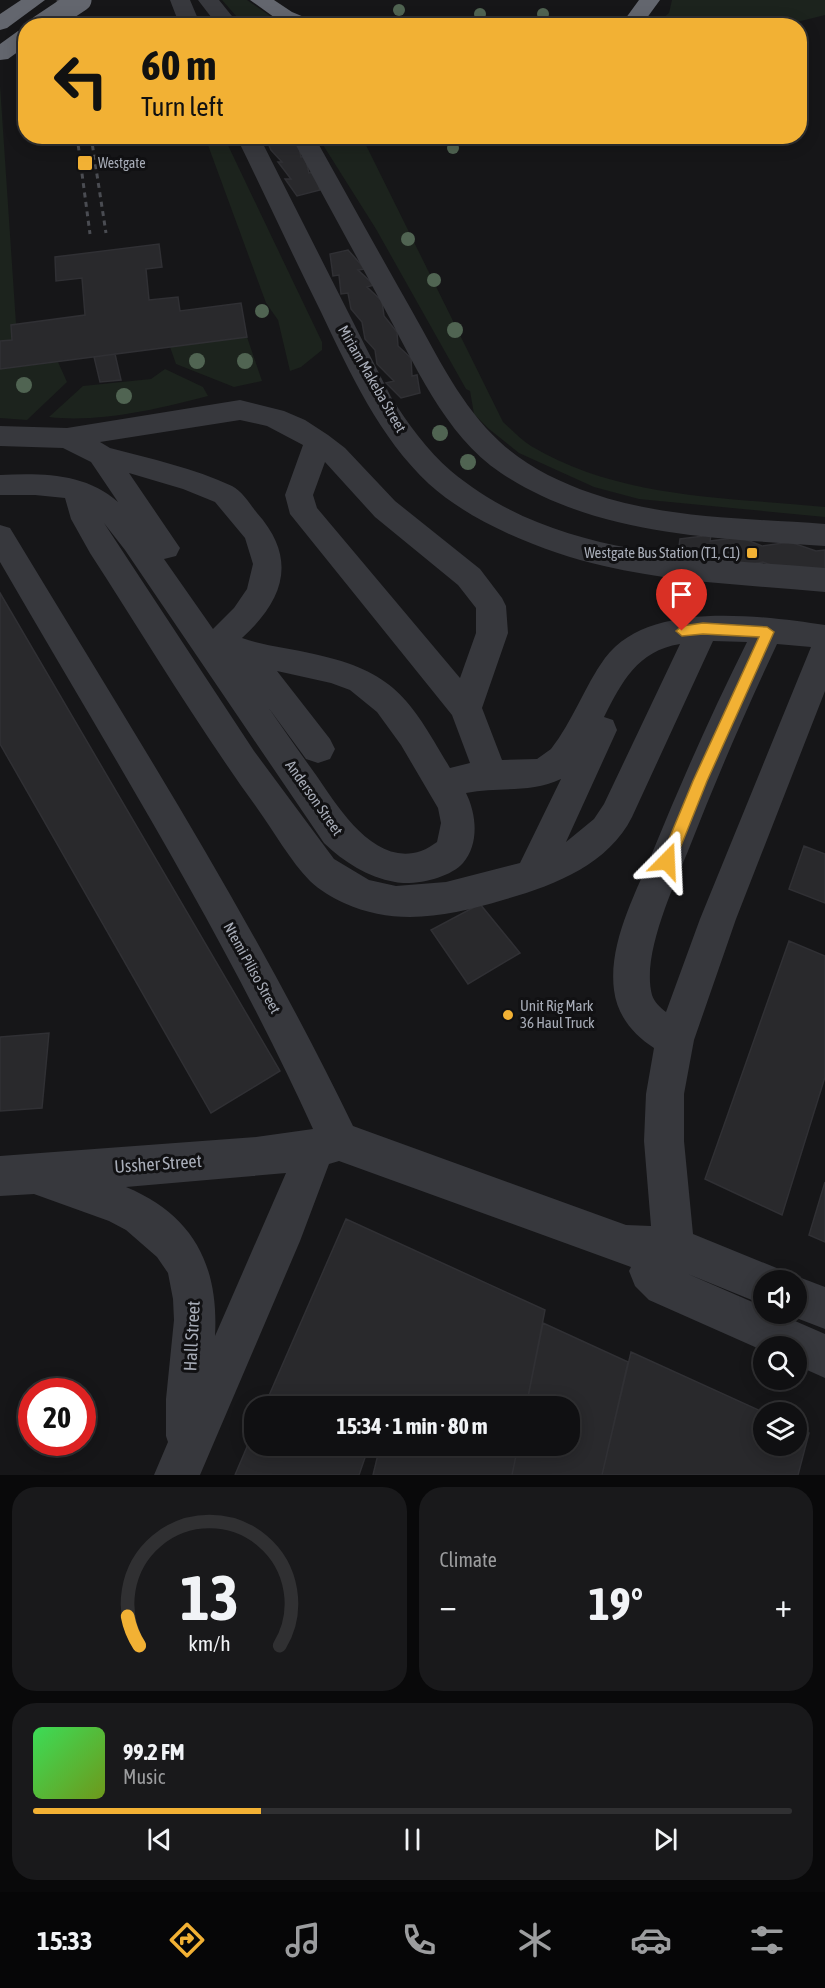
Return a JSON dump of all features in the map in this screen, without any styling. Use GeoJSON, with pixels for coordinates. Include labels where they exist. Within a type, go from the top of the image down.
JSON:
{"type":"FeatureCollection","features":[{"type":"Feature","properties":{"kind":"highway"},"geometry":{"type":"LineString","coordinates":[[0,24],[35,0]]}},
{"type":"Feature","properties":{"kind":"highway"},"geometry":{"type":"LineString","coordinates":[[53,18],[80,0]]}},
{"type":"Feature","properties":{"kind":"highway"},"geometry":{"type":"LineString","coordinates":[[260,0],[290,18]]}},
{"type":"Feature","properties":{"kind":"highway"},"geometry":{"type":"LineString","coordinates":[[636,18],[650,0]]}},
{"type":"Feature","properties":{"kind":"highway"},"geometry":{"type":"LineString","coordinates":[[0,54],[18,42]]}},
{"type":"Feature","properties":{"kind":"street"},"geometry":{"type":"LineString","coordinates":[[180,0],[188,18]]}},
{"type":"Feature","properties":{"kind":"street"},"geometry":{"type":"LineString","coordinates":[[208,0],[223,18]]}},
{"type":"Feature","properties":{"kind":"street","name":"Miriam Makeba Street"},"geometry":{"type":"LineString","coordinates":[[251,144],[360,365],[391,419],[416,453],[442,478],[514,523],[562,542],[603,554],[662,565],[825,580]]}},
{"type":"Feature","properties":{"kind":"street"},"geometry":{"type":"LineString","coordinates":[[306,144],[460,417],[483,442],[511,465],[581,500],[650,519],[825,535]]}},
{"type":"Feature","properties":{"kind":"street"},"geometry":{"type":"LineString","coordinates":[[0,436],[67,438],[240,410],[274,418],[295,427],[334,455],[385,509],[469,578],[491,606],[492,633],[466,708]]}},
{"type":"Feature","properties":{"kind":"street"},"geometry":{"type":"LineString","coordinates":[[67,438],[101,455],[210,487],[225,495],[258,533],[266,552],[267,576],[262,592],[232,642]]}},
{"type":"Feature","properties":{"kind":"street"},"geometry":{"type":"LineString","coordinates":[[318,442],[299,495],[305,514],[466,708],[491,774]]}},
{"type":"Feature","properties":{"kind":"street"},"geometry":{"type":"LineString","coordinates":[[101,455],[232,642],[269,684],[318,749]]}},
{"type":"Feature","properties":{"kind":"street","name":"Anderson Street"},"geometry":{"type":"LineString","coordinates":[[0,485],[26,484],[77,491],[93,498],[136,542],[336,832],[353,849],[372,862],[421,867],[451,852],[458,834],[459,819],[454,804],[399,715],[381,694],[364,682],[346,675],[232,642]]}},
{"type":"Feature","properties":{"kind":"street"},"geometry":{"type":"LineString","coordinates":[[77,491],[86,519],[101,545],[242,761],[322,870],[339,884],[350,889],[394,902],[445,898],[500,887],[567,860],[606,831],[703,628]]}},
{"type":"Feature","properties":{"kind":"street","name":"Ntemi Piliso Street"},"geometry":{"type":"LineString","coordinates":[[0,536],[246,954],[306,1069],[327,1145]]}},
{"type":"Feature","properties":{"kind":"street"},"geometry":{"type":"LineString","coordinates":[[441,784],[491,774],[537,774],[548,771],[562,761],[609,678],[622,660],[638,646],[659,636],[703,628],[825,637]]}},
{"type":"Feature","properties":{"kind":"street"},"geometry":{"type":"LineString","coordinates":[[675,1040],[651,1024],[642,1014],[634,999],[636,949],[643,923],[683,819],[767,632]]}},
{"type":"Feature","properties":{"kind":"street"},"geometry":{"type":"LineString","coordinates":[[533,874],[587,762],[638,646]]}},
{"type":"Feature","properties":{"kind":"street"},"geometry":{"type":"LineString","coordinates":[[669,1266],[664,1142],[665,1094],[675,1040],[730,887],[825,651]]}},
{"type":"Feature","properties":{"kind":"street"},"geometry":{"type":"LineString","coordinates":[[327,1145],[626,1246],[669,1266],[825,1356]]}},
{"type":"Feature","properties":{"kind":"street","name":"Ussher Street"},"geometry":{"type":"LineString","coordinates":[[16,1174],[256,1157],[327,1145]]}},
{"type":"Feature","properties":{"kind":"street","name":"Hall Street"},"geometry":{"type":"LineString","coordinates":[[182,1463],[285,1226],[327,1145]]}},
{"type":"Feature","properties":{"kind":"street","name":"Hall Street"},"geometry":{"type":"LineString","coordinates":[[16,1174],[138,1213],[166,1235],[179,1249],[189,1269],[195,1293],[195,1333],[182,1463]]}},
{"type":"Feature","properties":{"kind":"street"},"geometry":{"type":"LineString","coordinates":[[669,1266],[753,1282]]}},
{"type":"Feature","properties":{"kind":"street"},"geometry":{"type":"LineString","coordinates":[[807,1301],[825,1308]]}},
{"type":"Feature","properties":{"kind":"shaded area"},"geometry":{"type":"Polygon","coordinates":[[[222,0],[247,0],[273,18],[238,18],[222,0]]]}},
{"type":"Feature","properties":{"kind":"shaded area"},"geometry":{"type":"Polygon","coordinates":[[[672,0],[825,0],[825,15],[807,20],[663,18],[669,13],[672,0]]]}},
{"type":"Feature","properties":{"kind":"shaded area"},"geometry":{"type":"Polygon","coordinates":[[[0,85],[16,324],[11,325],[12,340],[0,341],[0,85]]]}},
{"type":"Feature","properties":{"kind":"shaded area"},"geometry":{"type":"Polygon","coordinates":[[[208,144],[227,144],[322,342],[322,350],[301,367],[290,371],[278,320],[266,303],[208,144]]]}},
{"type":"Feature","properties":{"kind":"shaded area"},"geometry":{"type":"Polygon","coordinates":[[[322,144],[365,144],[503,422],[527,444],[565,463],[637,486],[674,493],[825,507],[825,517],[639,499],[594,487],[519,453],[474,414],[470,391],[466,389],[376,229],[322,144]]]}},
{"type":"Feature","properties":{"kind":"shaded area"},"geometry":{"type":"Polygon","coordinates":[[[247,337],[262,381],[234,387],[176,364],[170,347],[247,337]]]}},
{"type":"Feature","properties":{"kind":"shaded area"},"geometry":{"type":"Polygon","coordinates":[[[58,362],[67,382],[27,420],[0,418],[0,369],[58,362]]]}},
{"type":"Feature","properties":{"kind":"shaded area"},"geometry":{"type":"Polygon","coordinates":[[[165,369],[203,387],[208,396],[149,410],[108,416],[49,417],[83,386],[151,379],[165,369]]]}},
{"type":"Feature","properties":{"kind":"building"},"geometry":{"type":"Polygon","coordinates":[[[268,144],[298,144],[301,157],[305,156],[309,173],[315,172],[320,190],[297,196],[285,179],[291,179],[278,162],[282,162],[268,144]]]}},
{"type":"Feature","properties":{"kind":"building"},"geometry":{"type":"Polygon","coordinates":[[[159,244],[162,267],[146,269],[149,300],[178,297],[180,311],[241,303],[247,337],[0,369],[0,341],[12,340],[11,325],[85,315],[82,278],[56,281],[55,257],[159,244]]]}},
{"type":"Feature","properties":{"kind":"building"},"geometry":{"type":"Polygon","coordinates":[[[348,250],[365,269],[358,270],[374,285],[367,287],[382,301],[384,316],[397,332],[398,346],[411,358],[412,376],[417,375],[420,393],[401,398],[386,383],[394,381],[377,364],[375,350],[365,339],[362,322],[351,309],[348,293],[341,294],[339,275],[333,276],[330,254],[348,250]]]}},
{"type":"Feature","properties":{"kind":"building"},"geometry":{"type":"Polygon","coordinates":[[[115,354],[121,380],[100,382],[94,357],[115,354]]]}},
{"type":"Feature","properties":{"kind":"building","name":"Westgate Bus Station (T1, C1)"},"geometry":{"type":"Polygon","coordinates":[[[711,535],[710,541],[740,537],[762,546],[790,542],[816,551],[825,550],[825,570],[790,572],[763,562],[737,567],[713,558],[710,564],[678,555],[680,539],[711,535]]]}},
{"type":"Feature","properties":{"kind":"building"},"geometry":{"type":"Polygon","coordinates":[[[0,593],[280,1071],[211,1113],[0,744],[0,593]]]}},
{"type":"Feature","properties":{"kind":"building"},"geometry":{"type":"Polygon","coordinates":[[[804,846],[825,854],[825,903],[789,889],[804,846]]]}},
{"type":"Feature","properties":{"kind":"building"},"geometry":{"type":"Polygon","coordinates":[[[480,904],[520,953],[468,984],[431,930],[480,904]]]}},
{"type":"Feature","properties":{"kind":"building"},"geometry":{"type":"Polygon","coordinates":[[[789,941],[825,956],[825,1077],[782,1215],[705,1179],[789,941]]]}},
{"type":"Feature","properties":{"kind":"building"},"geometry":{"type":"Polygon","coordinates":[[[49,1033],[42,1108],[0,1111],[0,1037],[49,1033]]]}},
{"type":"Feature","properties":{"kind":"building"},"geometry":{"type":"Polygon","coordinates":[[[825,1182],[825,1242],[809,1235],[825,1182]]]}},
{"type":"Feature","properties":{"kind":"building"},"geometry":{"type":"Polygon","coordinates":[[[346,1219],[545,1310],[528,1396],[269,1396],[346,1219]]]}},
{"type":"Feature","properties":{"kind":"building"},"geometry":{"type":"Polygon","coordinates":[[[543,1323],[628,1362],[602,1475],[512,1475],[516,1456],[580,1456],[580,1396],[528,1396],[543,1323]]]}},
{"type":"Feature","properties":{"kind":"building"},"geometry":{"type":"Polygon","coordinates":[[[631,1352],[753,1408],[753,1456],[803,1456],[798,1475],[602,1475],[631,1352]]]}},
{"type":"Feature","properties":{"kind":"building"},"geometry":{"type":"Polygon","coordinates":[[[244,1454],[244,1456],[366,1456],[359,1475],[235,1475],[244,1454]]]}},
{"type":"Feature","properties":{"kind":"building"},"geometry":{"type":"Polygon","coordinates":[[[378,1456],[516,1456],[512,1475],[373,1475],[378,1456]]]}},
{"type":"Feature","properties":{"kind":"railway"},"geometry":{"type":"LineString","coordinates":[[58,0],[61,18]]}},
{"type":"Feature","properties":{"kind":"railway"},"geometry":{"type":"LineString","coordinates":[[71,0],[74,18]]}},
{"type":"Feature","properties":{"kind":"railway"},"geometry":{"type":"LineString","coordinates":[[78,144],[90,234]]}},
{"type":"Feature","properties":{"kind":"railway"},"geometry":{"type":"LineString","coordinates":[[92,144],[106,233]]}},
{"type":"Feature","properties":{"kind":"place","name":"Westgate"},"geometry":{"type":"Point","coordinates":[85,163]}},
{"type":"Feature","properties":{"kind":"place","name":"Westgate Bus Station (T1, C1)"},"geometry":{"type":"Point","coordinates":[752,553]}},
{"type":"Feature","properties":{"kind":"place","name":"Unit Rig Mark 36 Haul Truck"},"geometry":{"type":"Point","coordinates":[508,1015]}},
{"type":"Feature","properties":{"kind":"route"},"geometry":{"type":"LineString","coordinates":[[667,861],[683,819],[767,632],[703,628],[682,631]]}}]}
